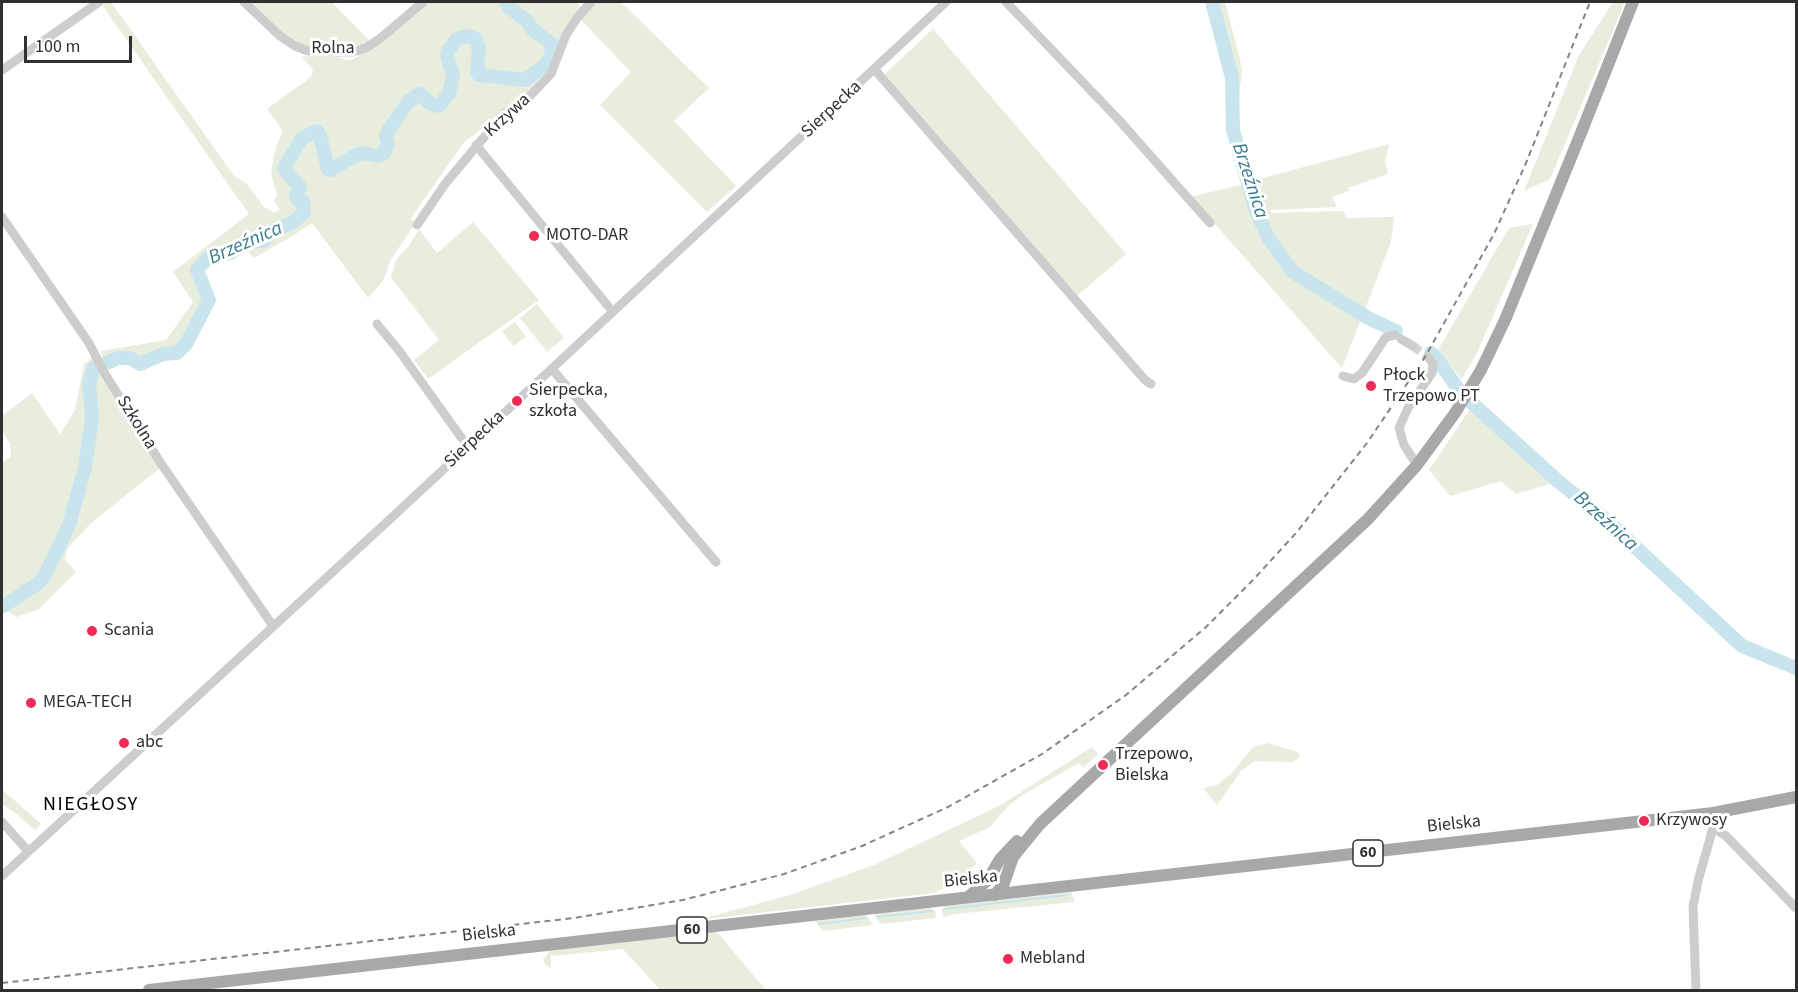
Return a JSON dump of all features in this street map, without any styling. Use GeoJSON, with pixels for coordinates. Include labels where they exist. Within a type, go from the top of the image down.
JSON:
{"type":"FeatureCollection","features":[{"type":"Feature","properties":{"kind":"main road"},"geometry":{"type":"LineString","coordinates":[[966,898],[988,880],[1005,853],[1040,824],[1361,526],[1417,465],[1472,385],[1505,320],[1633,2]]}},
{"type":"Feature","properties":{"kind":"main road","name":"Bielska"},"geometry":{"type":"LineString","coordinates":[[149,990],[1713,813],[1797,797]]}},
{"type":"Feature","properties":{"kind":"main road"},"geometry":{"type":"LineString","coordinates":[[988,880],[993,895],[1004,883],[1013,858],[1040,824]]}},
{"type":"Feature","properties":{"kind":"main road"},"geometry":{"type":"LineString","coordinates":[[1007,874],[1014,886],[1024,892]]}},
{"type":"Feature","properties":{"kind":"street"},"geometry":{"type":"LineString","coordinates":[[2,70],[99,2]]}},
{"type":"Feature","properties":{"kind":"street","name":"Rolna"},"geometry":{"type":"LineString","coordinates":[[244,2],[280,36],[295,46],[308,51],[353,52],[366,48],[382,37],[423,2]]}},
{"type":"Feature","properties":{"kind":"street","name":"Krzywa"},"geometry":{"type":"LineString","coordinates":[[417,225],[445,184],[476,145],[509,110],[529,97],[551,74],[566,36],[577,18],[591,2]]}},
{"type":"Feature","properties":{"kind":"street","name":"Sierpecka"},"geometry":{"type":"LineString","coordinates":[[2,876],[946,2]]}},
{"type":"Feature","properties":{"kind":"street"},"geometry":{"type":"LineString","coordinates":[[1006,2],[1118,119],[1210,223]]}},
{"type":"Feature","properties":{"kind":"street"},"geometry":{"type":"LineString","coordinates":[[875,70],[1144,380],[1151,384]]}},
{"type":"Feature","properties":{"kind":"street"},"geometry":{"type":"LineString","coordinates":[[476,145],[613,312]]}},
{"type":"Feature","properties":{"kind":"street","name":"Szkolna"},"geometry":{"type":"LineString","coordinates":[[2,217],[89,343],[105,374],[160,462],[273,626]]}},
{"type":"Feature","properties":{"kind":"street"},"geometry":{"type":"LineString","coordinates":[[377,324],[400,352],[468,447]]}},
{"type":"Feature","properties":{"kind":"street"},"geometry":{"type":"LineString","coordinates":[[1343,376],[1354,379],[1362,373],[1383,339],[1388,335],[1398,337],[1413,346]]}},
{"type":"Feature","properties":{"kind":"street"},"geometry":{"type":"LineString","coordinates":[[1417,465],[1404,445],[1399,428],[1408,408],[1432,373],[1433,364],[1428,357]]}},
{"type":"Feature","properties":{"kind":"street"},"geometry":{"type":"LineString","coordinates":[[552,369],[716,562]]}},
{"type":"Feature","properties":{"kind":"street"},"geometry":{"type":"LineString","coordinates":[[1696,990],[1693,907],[1713,828],[1713,813]]}},
{"type":"Feature","properties":{"kind":"street"},"geometry":{"type":"LineString","coordinates":[[2,822],[28,851]]}},
{"type":"Feature","properties":{"kind":"street"},"geometry":{"type":"LineString","coordinates":[[1713,828],[1726,836],[1797,908]]}},
{"type":"Feature","properties":{"kind":"green space"},"geometry":{"type":"Polygon","coordinates":[[[111,2],[234,176],[246,183],[264,207],[275,213],[280,209],[274,201],[277,196],[271,173],[275,150],[283,131],[267,109],[311,77],[313,70],[302,57],[332,53],[345,60],[351,60],[375,46],[426,2],[504,2],[509,9],[526,22],[531,30],[550,45],[549,56],[538,69],[524,79],[480,74],[481,50],[477,38],[467,34],[455,37],[447,50],[446,57],[451,75],[448,93],[437,105],[420,93],[408,101],[385,130],[386,148],[383,152],[378,155],[355,153],[329,168],[319,132],[315,129],[302,137],[288,156],[282,169],[297,187],[295,194],[297,201],[301,202],[303,213],[290,222],[272,229],[263,240],[249,240],[231,252],[210,255],[199,265],[196,271],[198,281],[208,297],[195,325],[191,328],[191,335],[177,351],[156,353],[148,360],[139,362],[134,356],[118,354],[104,362],[101,351],[166,340],[193,302],[173,272],[249,214],[102,5],[111,2]]]}},
{"type":"Feature","properties":{"kind":"green space"},"geometry":{"type":"Polygon","coordinates":[[[248,2],[332,2],[371,42],[361,48],[307,49],[291,42],[248,2]]]}},
{"type":"Feature","properties":{"kind":"green space"},"geometry":{"type":"Polygon","coordinates":[[[508,2],[576,2],[582,8],[555,61],[534,91],[464,142],[411,218],[415,224],[391,259],[383,281],[368,298],[312,223],[254,258],[243,246],[250,242],[264,243],[273,232],[291,227],[306,213],[304,201],[299,198],[302,186],[287,172],[286,168],[305,138],[317,133],[328,172],[362,155],[378,158],[384,155],[390,143],[388,133],[410,102],[420,96],[429,104],[441,107],[450,97],[454,75],[449,51],[458,41],[466,37],[476,43],[478,77],[527,82],[545,68],[553,56],[555,42],[540,33],[508,2]]]}},
{"type":"Feature","properties":{"kind":"green space"},"geometry":{"type":"Polygon","coordinates":[[[595,2],[621,2],[709,88],[674,121],[736,186],[707,212],[600,105],[631,72],[579,18],[595,2]]]}},
{"type":"Feature","properties":{"kind":"green space"},"geometry":{"type":"Polygon","coordinates":[[[1207,2],[1225,2],[1240,59],[1242,71],[1238,104],[1239,130],[1252,181],[1389,144],[1385,162],[1388,174],[1348,188],[1349,191],[1332,197],[1337,207],[1270,210],[1272,213],[1343,211],[1347,218],[1394,217],[1391,242],[1342,368],[1191,197],[1244,184],[1231,138],[1228,77],[1207,2]]]}},
{"type":"Feature","properties":{"kind":"green space"},"geometry":{"type":"Polygon","coordinates":[[[1613,2],[1625,2],[1550,179],[1524,191],[1579,55],[1613,2]]]}},
{"type":"Feature","properties":{"kind":"green space"},"geometry":{"type":"Polygon","coordinates":[[[933,29],[1126,254],[1077,296],[885,74],[933,29]]]}},
{"type":"Feature","properties":{"kind":"green space"},"geometry":{"type":"Polygon","coordinates":[[[473,222],[539,300],[428,379],[414,360],[439,340],[391,277],[396,260],[408,247],[419,229],[437,253],[473,222]]]}},
{"type":"Feature","properties":{"kind":"green space"},"geometry":{"type":"Polygon","coordinates":[[[1533,224],[1477,353],[1462,379],[1438,350],[1509,228],[1533,224]]]}},
{"type":"Feature","properties":{"kind":"green space"},"geometry":{"type":"Polygon","coordinates":[[[537,304],[564,338],[547,352],[520,318],[537,304]]]}},
{"type":"Feature","properties":{"kind":"green space"},"geometry":{"type":"Polygon","coordinates":[[[515,322],[526,337],[513,346],[502,331],[515,322]]]}},
{"type":"Feature","properties":{"kind":"green space"},"geometry":{"type":"Polygon","coordinates":[[[93,357],[100,375],[160,468],[89,525],[67,549],[65,560],[76,572],[39,609],[17,617],[2,608],[2,463],[11,456],[10,444],[2,431],[2,416],[32,393],[60,434],[75,410],[84,364],[93,357]]]}},
{"type":"Feature","properties":{"kind":"green space"},"geometry":{"type":"Polygon","coordinates":[[[1472,406],[1556,482],[1516,494],[1501,481],[1450,496],[1429,470],[1472,406]]]}},
{"type":"Feature","properties":{"kind":"green space"},"geometry":{"type":"Polygon","coordinates":[[[1268,743],[1298,752],[1300,757],[1293,762],[1255,761],[1242,770],[1217,805],[1203,788],[1217,785],[1231,774],[1253,747],[1268,743]]]}},
{"type":"Feature","properties":{"kind":"green space"},"geometry":{"type":"Polygon","coordinates":[[[1092,747],[1098,754],[1083,768],[1079,763],[1021,796],[1010,804],[990,827],[959,841],[977,863],[960,881],[934,893],[697,920],[790,895],[874,865],[999,806],[1092,747]]]}},
{"type":"Feature","properties":{"kind":"green space"},"geometry":{"type":"Polygon","coordinates":[[[2,790],[41,824],[35,830],[2,804],[2,790]]]}},
{"type":"Feature","properties":{"kind":"green space"},"geometry":{"type":"Polygon","coordinates":[[[1072,892],[1074,902],[943,917],[942,909],[945,906],[1072,892]]]}},
{"type":"Feature","properties":{"kind":"green space"},"geometry":{"type":"Polygon","coordinates":[[[930,907],[935,911],[936,918],[881,924],[875,916],[876,914],[930,907]]]}},
{"type":"Feature","properties":{"kind":"green space"},"geometry":{"type":"Polygon","coordinates":[[[866,914],[873,925],[823,931],[815,921],[866,914]]]}},
{"type":"Feature","properties":{"kind":"green space"},"geometry":{"type":"Polygon","coordinates":[[[716,931],[766,990],[660,990],[623,949],[551,956],[551,968],[545,965],[543,960],[550,950],[716,931]]]}},
{"type":"Feature","properties":{"kind":"waterway","name":"Brzeźnica"},"geometry":{"type":"LineString","coordinates":[[2,607],[44,577],[69,525],[85,467],[92,419],[89,384],[94,368],[119,358],[130,358],[140,364],[163,354],[177,353],[186,344],[209,300],[197,270],[200,266],[210,256],[231,253],[250,241],[264,241],[273,230],[290,224],[304,213],[303,201],[298,200],[296,195],[300,187],[284,168],[302,138],[317,131],[328,169],[331,170],[356,155],[364,153],[378,156],[384,153],[388,144],[386,136],[388,131],[409,101],[420,94],[430,103],[438,106],[449,94],[453,75],[448,51],[457,39],[466,36],[476,39],[479,48],[477,72],[479,75],[525,80],[543,67],[551,57],[552,44],[532,29],[527,21],[506,2]]}},
{"type":"Feature","properties":{"kind":"waterway","name":"Brzeźnica"},"geometry":{"type":"LineString","coordinates":[[1212,2],[1232,78],[1233,130],[1256,211],[1269,239],[1293,272],[1368,318],[1396,331]]}},
{"type":"Feature","properties":{"kind":"waterway","name":"Brzeźnica"},"geometry":{"type":"LineString","coordinates":[[1431,353],[1461,393],[1559,482],[1605,519],[1742,646],[1796,668]]}},
{"type":"Feature","properties":{"kind":"waterway"},"geometry":{"type":"LineString","coordinates":[[944,909],[1067,895]]}},
{"type":"Feature","properties":{"kind":"waterway"},"geometry":{"type":"LineString","coordinates":[[877,917],[932,911]]}},
{"type":"Feature","properties":{"kind":"waterway"},"geometry":{"type":"LineString","coordinates":[[819,924],[866,918]]}},
{"type":"Feature","properties":{"kind":"tunnel"},"geometry":{"type":"LineString","coordinates":[[1413,346],[1428,357]]}},
{"type":"Feature","properties":{"kind":"railway"},"geometry":{"type":"LineString","coordinates":[[2,983],[574,918],[683,900],[784,874],[862,846],[948,807],[1042,754],[1126,695],[1206,627],[1297,532],[1367,443],[1425,357],[1494,234],[1526,163],[1590,2]]}},
{"type":"Feature","properties":{"kind":"place","name":"MOTO-DAR"},"geometry":{"type":"Point","coordinates":[534,236]}},
{"type":"Feature","properties":{"kind":"place","name":"Płock Trzepowo PT"},"geometry":{"type":"Point","coordinates":[1371,386]}},
{"type":"Feature","properties":{"kind":"place","name":"Sierpecka, szkoła"},"geometry":{"type":"Point","coordinates":[517,401]}},
{"type":"Feature","properties":{"kind":"place","name":"Scania"},"geometry":{"type":"Point","coordinates":[92,631]}},
{"type":"Feature","properties":{"kind":"place","name":"MEGA-TECH"},"geometry":{"type":"Point","coordinates":[31,703]}},
{"type":"Feature","properties":{"kind":"place","name":"abc"},"geometry":{"type":"Point","coordinates":[124,743]}},
{"type":"Feature","properties":{"kind":"place","name":"Trzepowo, Bielska"},"geometry":{"type":"Point","coordinates":[1103,765]}},
{"type":"Feature","properties":{"kind":"place","name":"Krzywosy"},"geometry":{"type":"Point","coordinates":[1644,821]}},
{"type":"Feature","properties":{"kind":"place","name":"Mebland"},"geometry":{"type":"Point","coordinates":[1008,959]}},
{"type":"Feature","properties":{"kind":"district","name":"NIEGŁOSY"},"geometry":{"type":"Point","coordinates":[91,806]}}]}
